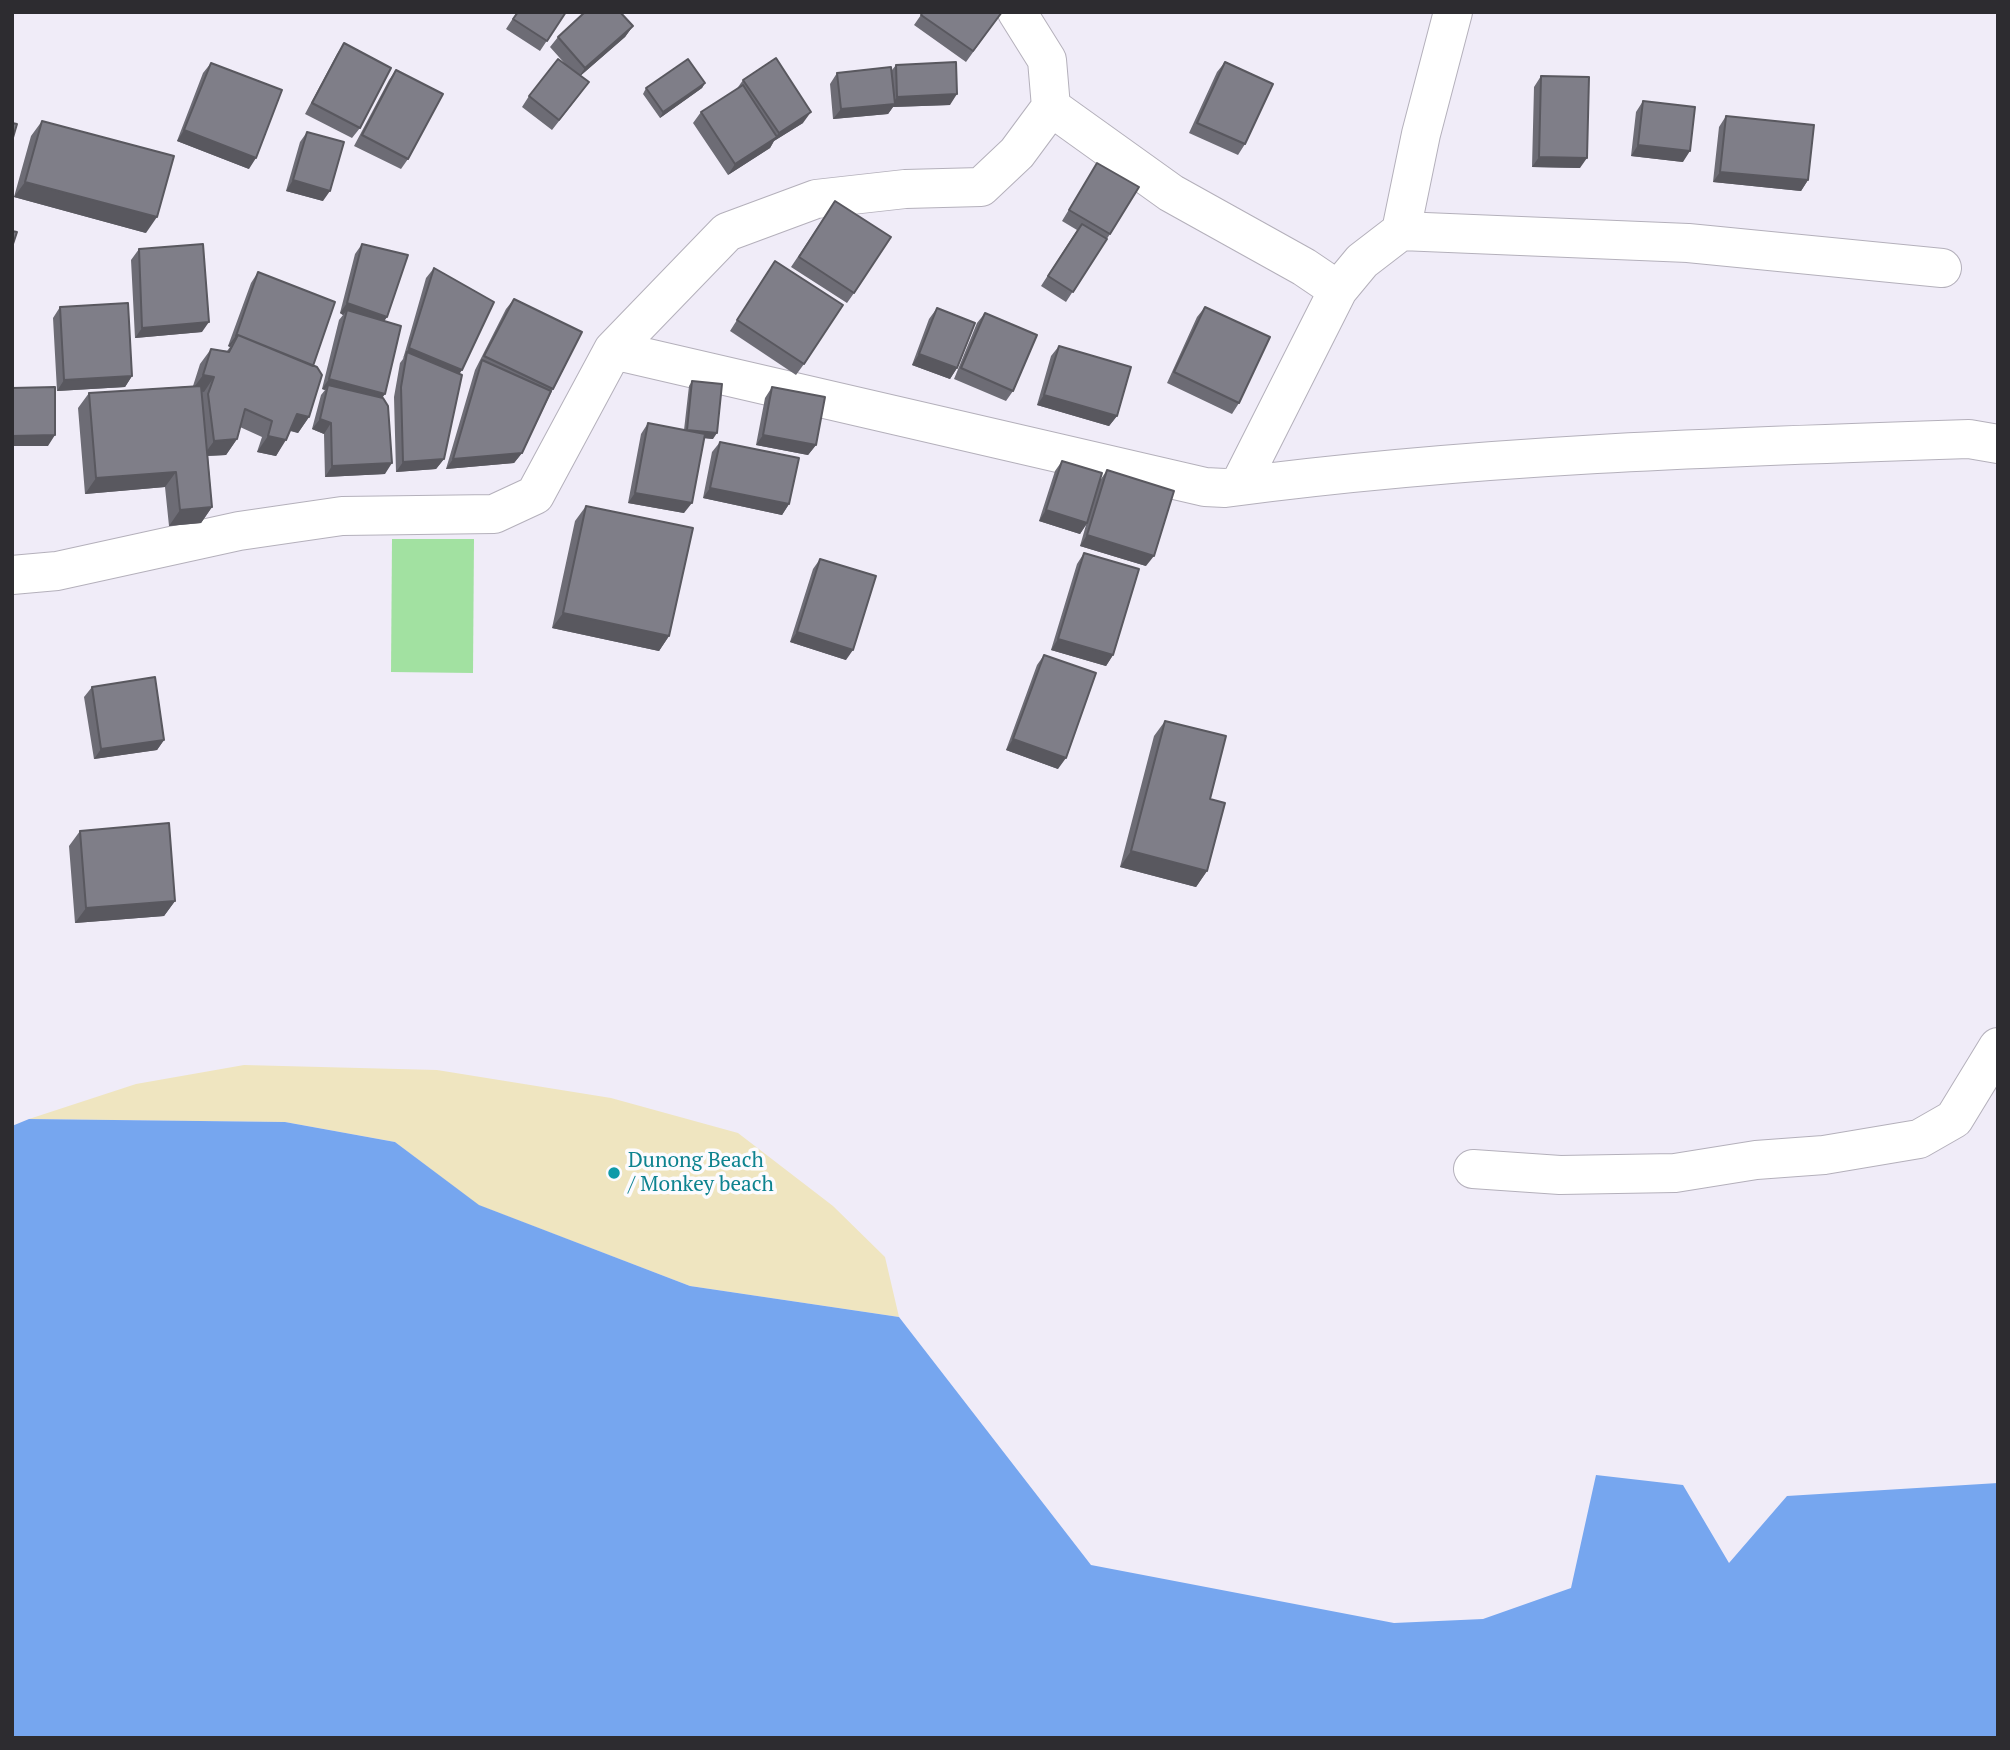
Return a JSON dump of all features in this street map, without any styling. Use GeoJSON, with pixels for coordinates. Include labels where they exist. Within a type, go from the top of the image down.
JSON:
{"type":"FeatureCollection","features":[{"type":"Feature","properties":{"kind":"street"},"geometry":{"type":"LineString","coordinates":[[12,575],[57,571],[239,531],[342,516],[494,514],[535,495],[613,350],[727,232],[816,199],[905,189],[981,187],[1017,153],[1051,107],[1047,60],[1017,12]]}},
{"type":"Feature","properties":{"kind":"street"},"geometry":{"type":"LineString","coordinates":[[1401,231],[1421,134],[1453,12]]}},
{"type":"Feature","properties":{"kind":"street"},"geometry":{"type":"LineString","coordinates":[[1051,107],[1171,193],[1304,267],[1338,290]]}},
{"type":"Feature","properties":{"kind":"street"},"geometry":{"type":"LineString","coordinates":[[1239,486],[1338,290],[1362,261],[1401,231],[1688,243],[1941,268]]}},
{"type":"Feature","properties":{"kind":"street"},"geometry":{"type":"LineString","coordinates":[[613,350],[1205,487],[1239,486],[1468,462],[1671,449],[1969,439],[1998,444]]}},
{"type":"Feature","properties":{"kind":"street"},"geometry":{"type":"LineString","coordinates":[[1473,1169],[1560,1175],[1675,1172],[1756,1160],[1824,1155],[1919,1139],[1954,1119],[1998,1047]]}},
{"type":"Feature","properties":{"kind":"green space"},"geometry":{"type":"Polygon","coordinates":[[[392,539],[474,539],[473,673],[391,672],[392,539]]]}},
{"type":"Feature","properties":{"kind":"sand","name":"Dunong Beach / Monkey beach"},"geometry":{"type":"Polygon","coordinates":[[[244,1065],[437,1070],[611,1098],[738,1133],[833,1206],[885,1257],[899,1317],[690,1286],[478,1205],[395,1142],[285,1122],[29,1119],[136,1084],[244,1065]]]}},
{"type":"Feature","properties":{"kind":"water"},"geometry":{"type":"Polygon","coordinates":[[[29,1119],[285,1122],[395,1142],[479,1205],[690,1286],[899,1317],[1091,1565],[1394,1623],[1483,1619],[1571,1588],[1596,1475],[1683,1485],[1729,1563],[1787,1496],[1998,1483],[1998,1738],[12,1738],[12,1126],[29,1119]]]}},
{"type":"Feature","properties":{"kind":"building"},"geometry":{"type":"Polygon","coordinates":[[[518,12],[566,12],[547,41],[513,19],[518,12]]]}},
{"type":"Feature","properties":{"kind":"building"},"geometry":{"type":"Polygon","coordinates":[[[585,12],[620,12],[633,26],[585,68],[558,37],[585,12]]]}},
{"type":"Feature","properties":{"kind":"building"},"geometry":{"type":"Polygon","coordinates":[[[923,12],[1002,12],[973,51],[921,15],[923,12]]]}},
{"type":"Feature","properties":{"kind":"building"},"geometry":{"type":"Polygon","coordinates":[[[344,43],[391,68],[360,128],[312,103],[344,43]]]}},
{"type":"Feature","properties":{"kind":"building"},"geometry":{"type":"Polygon","coordinates":[[[776,58],[811,112],[779,133],[743,80],[776,58]]]}},
{"type":"Feature","properties":{"kind":"building"},"geometry":{"type":"Polygon","coordinates":[[[558,59],[589,82],[559,120],[529,96],[558,59]]]}},
{"type":"Feature","properties":{"kind":"building"},"geometry":{"type":"Polygon","coordinates":[[[688,59],[705,83],[663,112],[646,88],[688,59]]]}},
{"type":"Feature","properties":{"kind":"building"},"geometry":{"type":"Polygon","coordinates":[[[956,62],[957,94],[897,97],[896,65],[956,62]]]}},
{"type":"Feature","properties":{"kind":"building"},"geometry":{"type":"Polygon","coordinates":[[[1225,62],[1273,84],[1245,144],[1197,123],[1225,62]]]}},
{"type":"Feature","properties":{"kind":"building"},"geometry":{"type":"Polygon","coordinates":[[[211,63],[282,90],[256,158],[184,130],[211,63]]]}},
{"type":"Feature","properties":{"kind":"building"},"geometry":{"type":"Polygon","coordinates":[[[891,67],[895,104],[841,109],[837,73],[891,67]]]}},
{"type":"Feature","properties":{"kind":"building"},"geometry":{"type":"Polygon","coordinates":[[[396,70],[443,94],[408,159],[362,135],[396,70]]]}},
{"type":"Feature","properties":{"kind":"building"},"geometry":{"type":"Polygon","coordinates":[[[1541,76],[1589,77],[1587,158],[1539,157],[1541,76]]]}},
{"type":"Feature","properties":{"kind":"building"},"geometry":{"type":"Polygon","coordinates":[[[743,85],[777,137],[735,164],[701,112],[743,85]]]}},
{"type":"Feature","properties":{"kind":"building"},"geometry":{"type":"Polygon","coordinates":[[[1643,101],[1695,107],[1690,151],[1638,145],[1643,101]]]}},
{"type":"Feature","properties":{"kind":"building"},"geometry":{"type":"Polygon","coordinates":[[[1726,116],[1814,125],[1808,180],[1720,172],[1726,116]]]}},
{"type":"Feature","properties":{"kind":"building"},"geometry":{"type":"Polygon","coordinates":[[[42,121],[174,156],[157,217],[25,182],[42,121]]]}},
{"type":"Feature","properties":{"kind":"building"},"geometry":{"type":"Polygon","coordinates":[[[12,123],[17,124],[12,141],[12,123]]]}},
{"type":"Feature","properties":{"kind":"building"},"geometry":{"type":"Polygon","coordinates":[[[307,132],[344,142],[330,191],[293,180],[307,132]]]}},
{"type":"Feature","properties":{"kind":"building"},"geometry":{"type":"Polygon","coordinates":[[[1097,163],[1139,187],[1110,234],[1069,210],[1097,163]]]}},
{"type":"Feature","properties":{"kind":"building"},"geometry":{"type":"Polygon","coordinates":[[[835,201],[891,237],[854,293],[799,257],[835,201]]]}},
{"type":"Feature","properties":{"kind":"building"},"geometry":{"type":"Polygon","coordinates":[[[1082,224],[1107,239],[1073,292],[1048,276],[1082,224]]]}},
{"type":"Feature","properties":{"kind":"building"},"geometry":{"type":"Polygon","coordinates":[[[12,231],[17,232],[12,247],[12,231]]]}},
{"type":"Feature","properties":{"kind":"building"},"geometry":{"type":"Polygon","coordinates":[[[203,244],[209,322],[142,328],[139,249],[203,244]]]}},
{"type":"Feature","properties":{"kind":"building"},"geometry":{"type":"Polygon","coordinates":[[[362,244],[408,255],[387,317],[347,303],[362,244]]]}},
{"type":"Feature","properties":{"kind":"building"},"geometry":{"type":"Polygon","coordinates":[[[775,261],[843,305],[804,364],[737,320],[775,261]]]}},
{"type":"Feature","properties":{"kind":"building"},"geometry":{"type":"Polygon","coordinates":[[[434,268],[494,302],[462,370],[409,348],[434,268]]]}},
{"type":"Feature","properties":{"kind":"building"},"geometry":{"type":"Polygon","coordinates":[[[258,272],[335,302],[313,366],[236,336],[258,272]]]}},
{"type":"Feature","properties":{"kind":"building"},"geometry":{"type":"Polygon","coordinates":[[[514,299],[582,332],[553,389],[484,356],[514,299]]]}},
{"type":"Feature","properties":{"kind":"building"},"geometry":{"type":"Polygon","coordinates":[[[128,303],[132,376],[64,380],[60,307],[128,303]]]}},
{"type":"Feature","properties":{"kind":"building"},"geometry":{"type":"Polygon","coordinates":[[[1205,307],[1270,337],[1239,403],[1174,372],[1205,307]]]}},
{"type":"Feature","properties":{"kind":"building"},"geometry":{"type":"Polygon","coordinates":[[[937,308],[975,323],[957,368],[919,354],[937,308]]]}},
{"type":"Feature","properties":{"kind":"building"},"geometry":{"type":"Polygon","coordinates":[[[347,310],[401,326],[385,394],[329,379],[347,310]]]}},
{"type":"Feature","properties":{"kind":"building"},"geometry":{"type":"Polygon","coordinates":[[[985,313],[1037,335],[1013,391],[961,368],[985,313]]]}},
{"type":"Feature","properties":{"kind":"building"},"geometry":{"type":"Polygon","coordinates":[[[238,335],[317,367],[322,375],[309,417],[297,414],[286,440],[268,436],[272,421],[245,409],[237,439],[214,441],[208,394],[214,377],[203,375],[211,349],[229,352],[238,335]]]}},
{"type":"Feature","properties":{"kind":"building"},"geometry":{"type":"Polygon","coordinates":[[[1059,346],[1131,367],[1117,416],[1044,395],[1059,346]]]}},
{"type":"Feature","properties":{"kind":"building"},"geometry":{"type":"Polygon","coordinates":[[[407,352],[462,375],[444,459],[403,462],[401,387],[407,352]]]}},
{"type":"Feature","properties":{"kind":"building"},"geometry":{"type":"Polygon","coordinates":[[[482,360],[551,391],[522,453],[453,459],[482,360]]]}},
{"type":"Feature","properties":{"kind":"building"},"geometry":{"type":"Polygon","coordinates":[[[692,381],[722,384],[717,433],[687,430],[692,381]]]}},
{"type":"Feature","properties":{"kind":"building"},"geometry":{"type":"Polygon","coordinates":[[[328,385],[383,398],[388,406],[392,463],[332,466],[331,423],[320,419],[328,385]]]}},
{"type":"Feature","properties":{"kind":"building"},"geometry":{"type":"Polygon","coordinates":[[[201,386],[212,507],[180,510],[176,472],[96,478],[89,393],[201,386]]]}},
{"type":"Feature","properties":{"kind":"building"},"geometry":{"type":"Polygon","coordinates":[[[55,387],[55,435],[12,436],[12,388],[55,387]]]}},
{"type":"Feature","properties":{"kind":"building"},"geometry":{"type":"Polygon","coordinates":[[[772,387],[825,397],[816,445],[763,435],[772,387]]]}},
{"type":"Feature","properties":{"kind":"building"},"geometry":{"type":"Polygon","coordinates":[[[648,423],[705,434],[692,503],[635,493],[648,423]]]}},
{"type":"Feature","properties":{"kind":"building"},"geometry":{"type":"Polygon","coordinates":[[[720,442],[799,458],[789,504],[710,488],[720,442]]]}},
{"type":"Feature","properties":{"kind":"building"},"geometry":{"type":"Polygon","coordinates":[[[1062,461],[1102,473],[1087,523],[1046,510],[1062,461]]]}},
{"type":"Feature","properties":{"kind":"building"},"geometry":{"type":"Polygon","coordinates":[[[1107,470],[1174,491],[1154,556],[1087,535],[1107,470]]]}},
{"type":"Feature","properties":{"kind":"building"},"geometry":{"type":"Polygon","coordinates":[[[586,506],[693,528],[669,636],[563,613],[586,506]]]}},
{"type":"Feature","properties":{"kind":"building"},"geometry":{"type":"Polygon","coordinates":[[[1084,553],[1139,569],[1113,655],[1058,639],[1084,553]]]}},
{"type":"Feature","properties":{"kind":"building"},"geometry":{"type":"Polygon","coordinates":[[[820,559],[876,576],[853,650],[797,632],[820,559]]]}},
{"type":"Feature","properties":{"kind":"building"},"geometry":{"type":"Polygon","coordinates":[[[1044,655],[1096,673],[1066,758],[1013,739],[1044,655]]]}},
{"type":"Feature","properties":{"kind":"building"},"geometry":{"type":"Polygon","coordinates":[[[155,677],[164,740],[101,749],[92,687],[155,677]]]}},
{"type":"Feature","properties":{"kind":"building"},"geometry":{"type":"Polygon","coordinates":[[[1165,721],[1226,736],[1210,799],[1225,803],[1207,871],[1131,851],[1165,721]]]}},
{"type":"Feature","properties":{"kind":"building"},"geometry":{"type":"Polygon","coordinates":[[[169,823],[175,901],[86,908],[80,831],[169,823]]]}},
{"type":"Feature","properties":{"kind":"place","name":"Dunong Beach / Monkey beach"},"geometry":{"type":"Point","coordinates":[614,1173]}}]}
